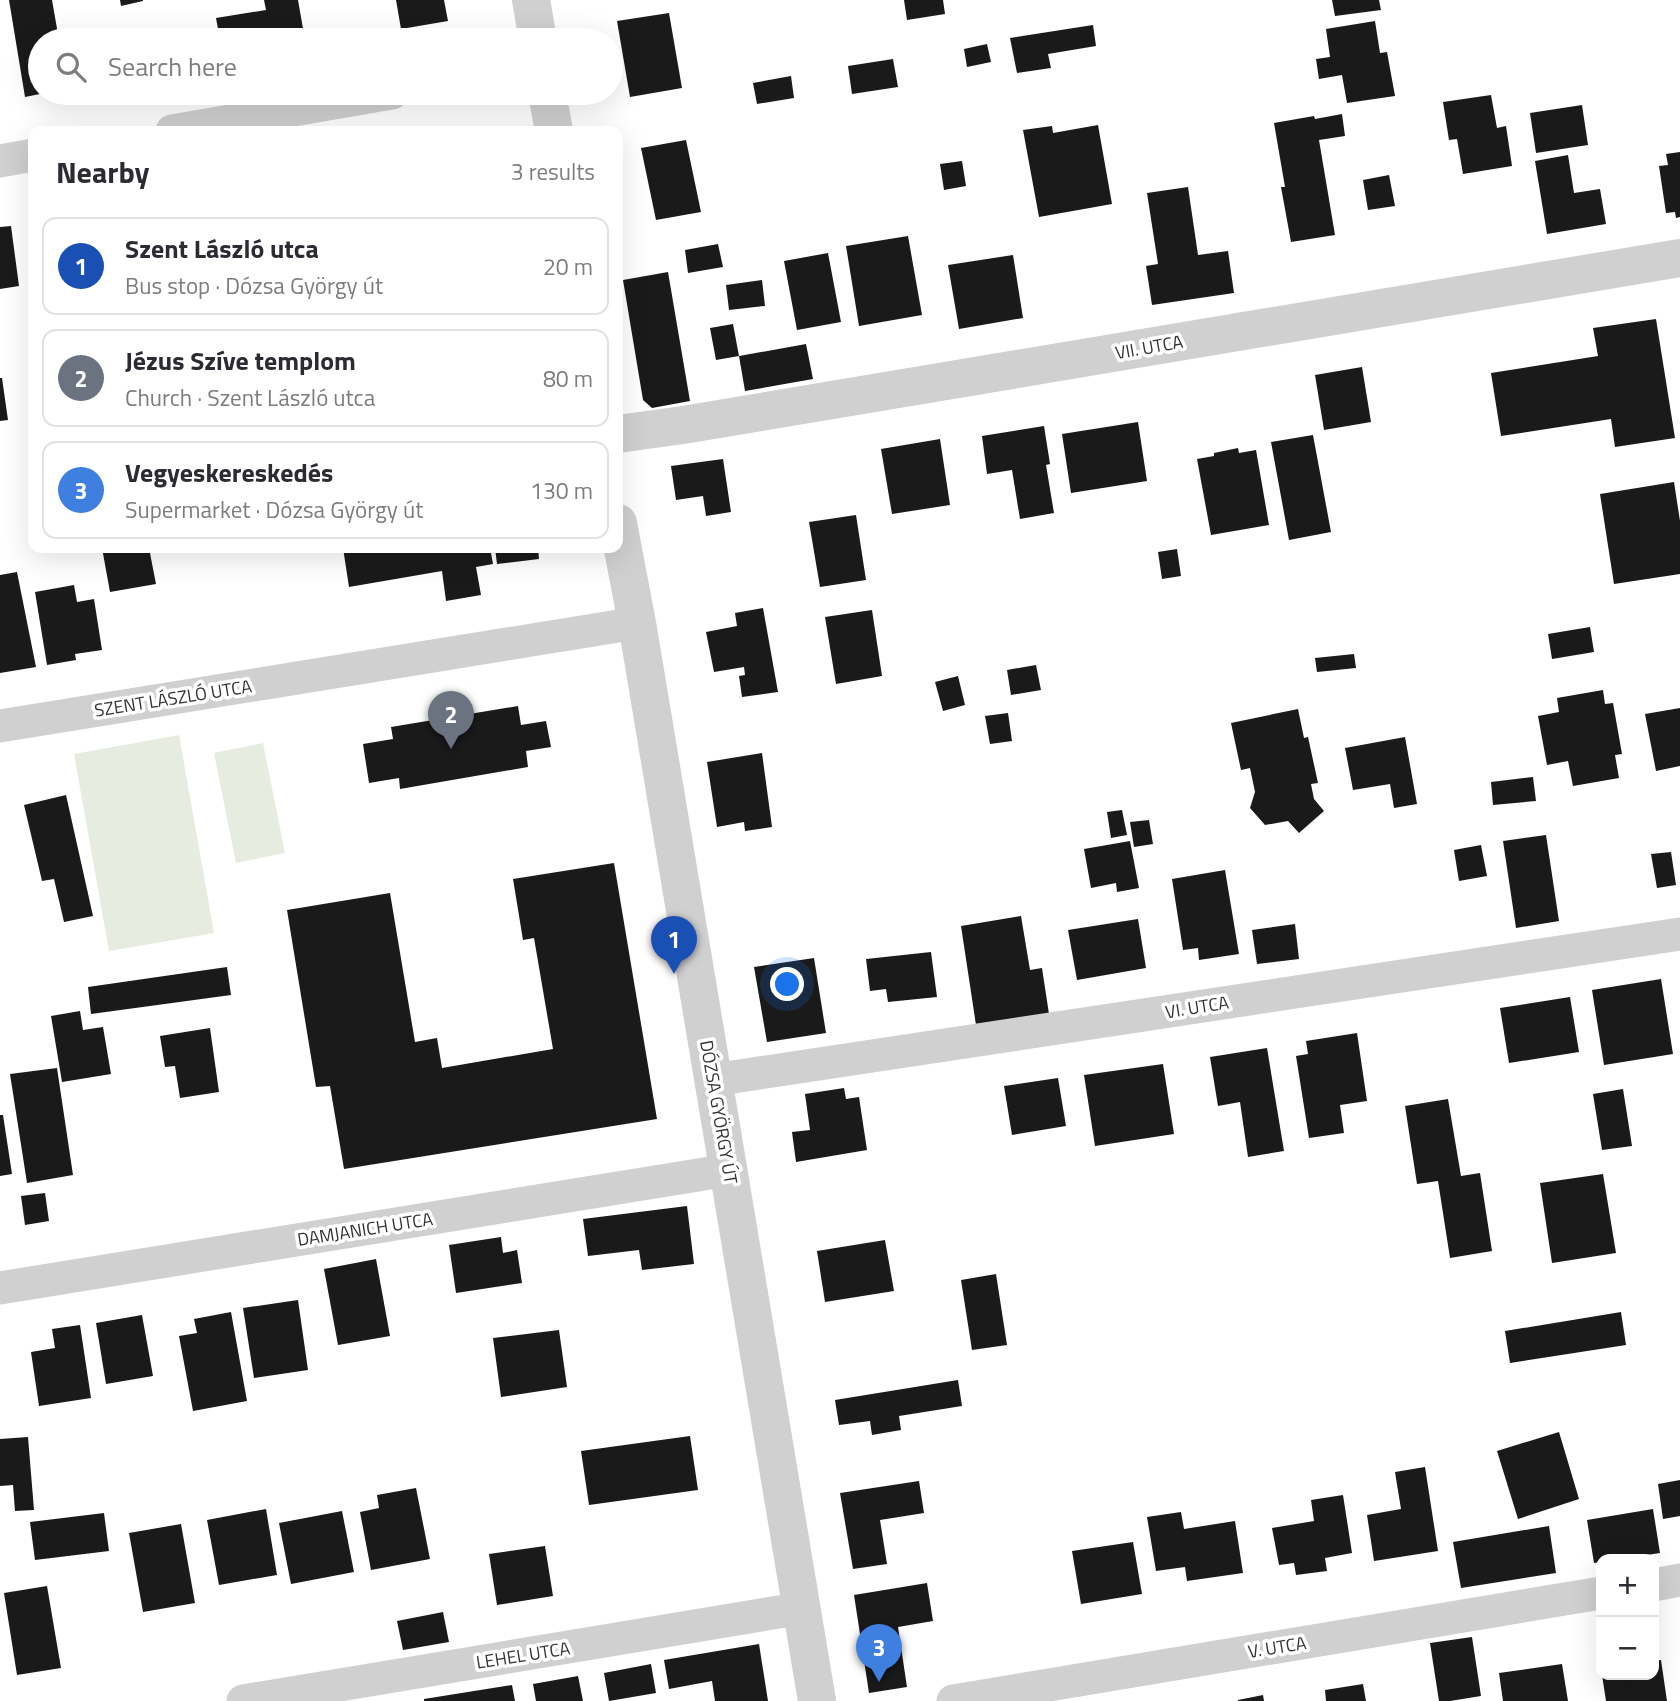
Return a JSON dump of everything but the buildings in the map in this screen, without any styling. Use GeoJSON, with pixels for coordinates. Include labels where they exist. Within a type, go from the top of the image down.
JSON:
{"type":"FeatureCollection","features":[{"type":"Feature","properties":{"kind":"street"},"geometry":{"type":"LineString","coordinates":[[531,0],[536,28]]}},
{"type":"Feature","properties":{"kind":"street"},"geometry":{"type":"LineString","coordinates":[[201,126],[323,105]]}},
{"type":"Feature","properties":{"kind":"street"},"geometry":{"type":"LineString","coordinates":[[549,105],[553,126]]}},
{"type":"Feature","properties":{"kind":"street"},"geometry":{"type":"LineString","coordinates":[[0,161],[28,157]]}},
{"type":"Feature","properties":{"kind":"street","name":"VII. UTCA"},"geometry":{"type":"LineString","coordinates":[[623,433],[1680,258]]}},
{"type":"Feature","properties":{"kind":"street","name":"DÓZSA GYÖRGY ÚT"},"geometry":{"type":"LineString","coordinates":[[623,549],[817,1701]]}},
{"type":"Feature","properties":{"kind":"street","name":"SZENT LÁSZLÓ UTCA"},"geometry":{"type":"LineString","coordinates":[[0,726],[637,623]]}},
{"type":"Feature","properties":{"kind":"street","name":"VI. UTCA"},"geometry":{"type":"LineString","coordinates":[[713,1080],[1680,934]]}},
{"type":"Feature","properties":{"kind":"street","name":"DAMJANICH UTCA"},"geometry":{"type":"LineString","coordinates":[[0,1288],[729,1170]]}},
{"type":"Feature","properties":{"kind":"street"},"geometry":{"type":"LineString","coordinates":[[1659,1584],[1680,1580]]}},
{"type":"Feature","properties":{"kind":"street","name":"V. UTCA"},"geometry":{"type":"LineString","coordinates":[[953,1701],[1596,1594]]}},
{"type":"Feature","properties":{"kind":"street","name":"LEHEL UTCA"},"geometry":{"type":"LineString","coordinates":[[243,1701],[803,1608]]}},
{"type":"Feature","properties":{"kind":"shaded area"},"geometry":{"type":"Polygon","coordinates":[[[179,735],[214,933],[109,951],[74,754],[179,735]]]}},
{"type":"Feature","properties":{"kind":"shaded area"},"geometry":{"type":"Polygon","coordinates":[[[263,743],[285,853],[236,863],[214,753],[263,743]]]}},
{"type":"Feature","properties":{"kind":"place","name":"Jézus Szíve templom"},"geometry":{"type":"Point","coordinates":[451,749]}},
{"type":"Feature","properties":{"kind":"place","name":"Szent László utca"},"geometry":{"type":"Point","coordinates":[674,974]}},
{"type":"Feature","properties":{"kind":"place","name":"Vegyeskereskedés"},"geometry":{"type":"Point","coordinates":[879,1682]}}]}
